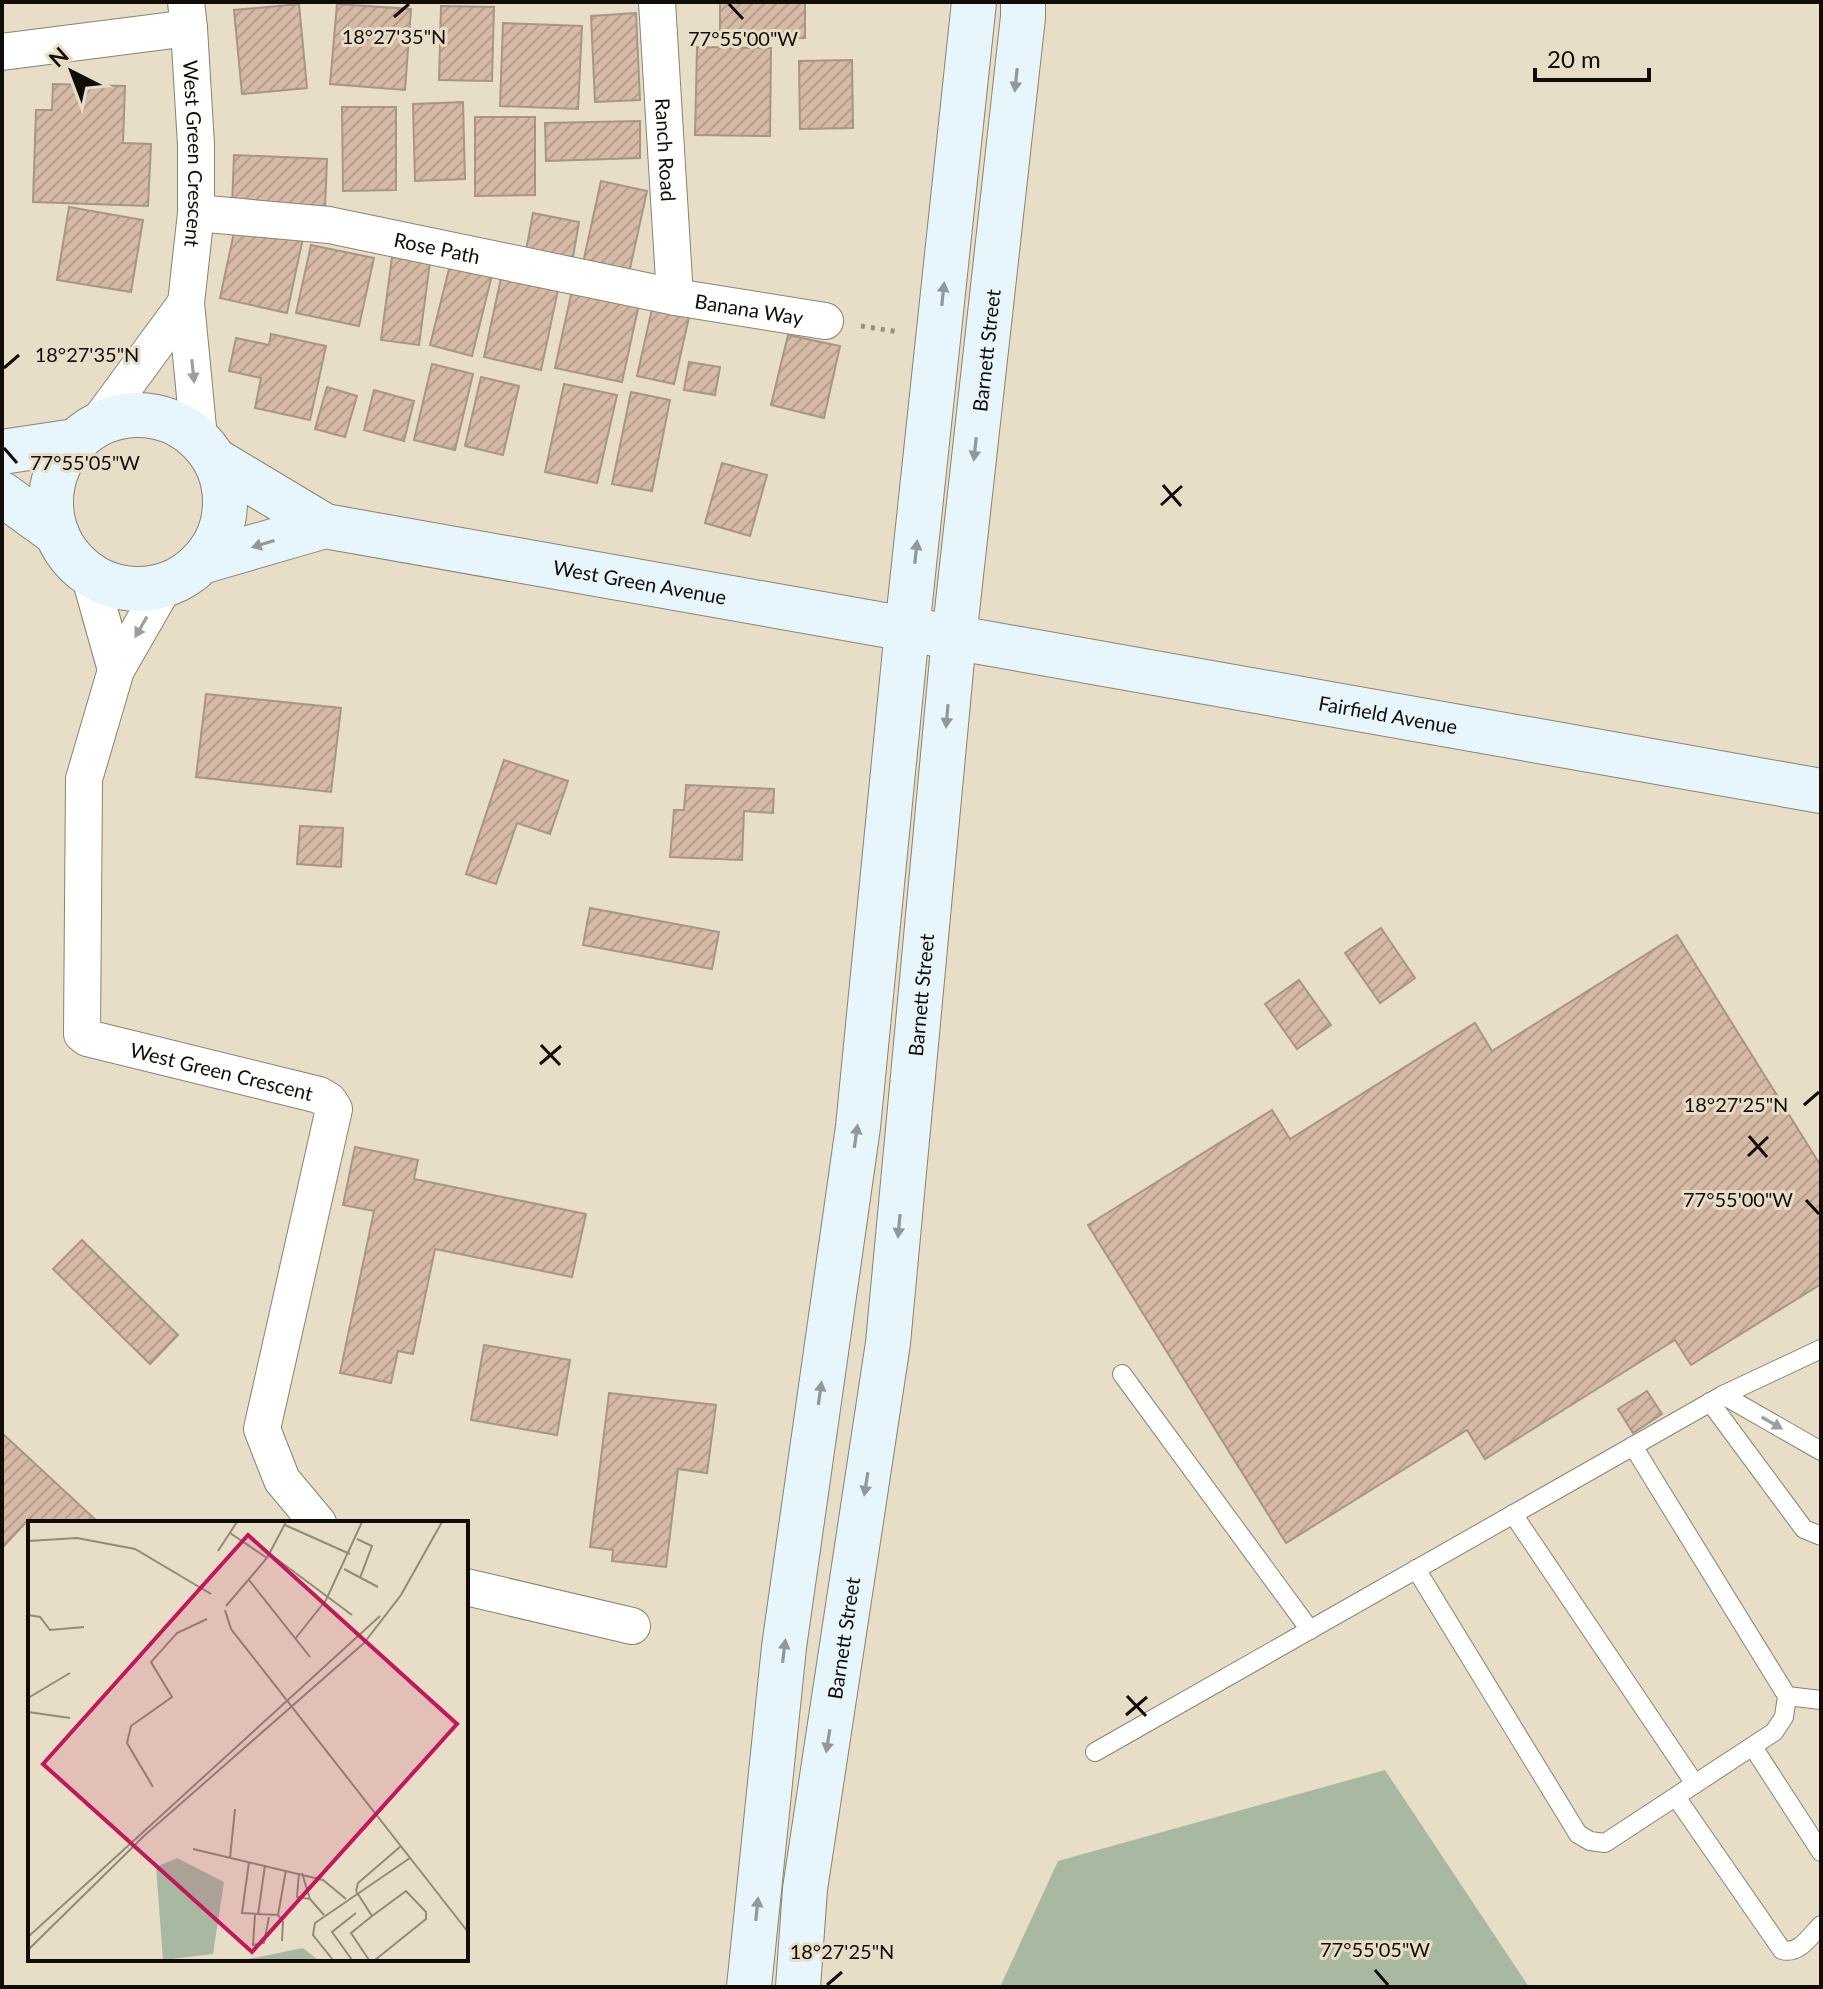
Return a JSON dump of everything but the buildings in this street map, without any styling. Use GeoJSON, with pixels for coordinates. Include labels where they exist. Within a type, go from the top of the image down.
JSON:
{"type":"FeatureCollection","features":[{"type":"Feature","properties":{"kind":"main road"},"geometry":{"type":"LineString","coordinates":[[749,1987],[784,1647],[858,1127],[974,2]]}},
{"type":"Feature","properties":{"kind":"main road","name":"Barnett Street"},"geometry":{"type":"LineString","coordinates":[[798,1987],[805,1889],[888,1343],[954,638],[1023,2]]}},
{"type":"Feature","properties":{"kind":"main road"},"geometry":{"type":"LineString","coordinates":[[2,452],[86,432],[123,415],[150,415],[177,423],[207,449],[224,486],[225,514],[217,540],[183,573],[152,588],[125,589],[99,581],[76,565],[60,543],[51,517],[51,490],[59,463],[86,432]]}},
{"type":"Feature","properties":{"kind":"main road","name":"West Green Avenue"},"geometry":{"type":"LineString","coordinates":[[207,449],[325,526],[954,638]]}},
{"type":"Feature","properties":{"kind":"main road"},"geometry":{"type":"LineString","coordinates":[[2,494],[57,534]]}},
{"type":"Feature","properties":{"kind":"main road","name":"West Green Avenue"},"geometry":{"type":"LineString","coordinates":[[183,573],[325,526]]}},
{"type":"Feature","properties":{"kind":"main road","name":"Fairfield Avenue"},"geometry":{"type":"LineString","coordinates":[[954,638],[1821,791]]}},
{"type":"Feature","properties":{"kind":"street","name":"Ranch Road"},"geometry":{"type":"LineString","coordinates":[[657,2],[675,297]]}},
{"type":"Feature","properties":{"kind":"street"},"geometry":{"type":"LineString","coordinates":[[2,52],[188,15]]}},
{"type":"Feature","properties":{"kind":"street","name":"West Green Crescent"},"geometry":{"type":"LineString","coordinates":[[188,15],[196,145],[196,213],[186,303],[207,449]]}},
{"type":"Feature","properties":{"kind":"street","name":"Rose Path"},"geometry":{"type":"LineString","coordinates":[[196,213],[329,225],[675,297]]}},
{"type":"Feature","properties":{"kind":"street","name":"Banana Way"},"geometry":{"type":"LineString","coordinates":[[675,297],[825,321]]}},
{"type":"Feature","properties":{"kind":"street","name":"West Green Crescent"},"geometry":{"type":"LineString","coordinates":[[86,432],[186,303]]}},
{"type":"Feature","properties":{"kind":"street","name":"West Green Crescent"},"geometry":{"type":"LineString","coordinates":[[183,573],[116,670],[84,779],[82,1034],[87,1038],[319,1095],[329,1101],[334,1109],[262,1429],[282,1480],[316,1521]]}},
{"type":"Feature","properties":{"kind":"street"},"geometry":{"type":"LineString","coordinates":[[89,574],[116,670]]}},
{"type":"Feature","properties":{"kind":"street"},"geometry":{"type":"LineString","coordinates":[[468,1587],[632,1626]]}},
{"type":"Feature","properties":{"kind":"lane"},"geometry":{"type":"LineString","coordinates":[[1095,1752],[1716,1398],[1821,1349]]}},
{"type":"Feature","properties":{"kind":"lane"},"geometry":{"type":"LineString","coordinates":[[1122,1374],[1310,1630]]}},
{"type":"Feature","properties":{"kind":"lane"},"geometry":{"type":"LineString","coordinates":[[1716,1398],[1821,1451]]}},
{"type":"Feature","properties":{"kind":"lane"},"geometry":{"type":"LineString","coordinates":[[1716,1398],[1804,1529],[1821,1536]]}},
{"type":"Feature","properties":{"kind":"lane"},"geometry":{"type":"LineString","coordinates":[[1416,1569],[1578,1834],[1590,1841],[1605,1843],[1774,1732],[1784,1717],[1787,1696],[1633,1446]]}},
{"type":"Feature","properties":{"kind":"lane"},"geometry":{"type":"LineString","coordinates":[[1513,1514],[1695,1784]]}},
{"type":"Feature","properties":{"kind":"lane"},"geometry":{"type":"LineString","coordinates":[[1787,1696],[1821,1700]]}},
{"type":"Feature","properties":{"kind":"lane"},"geometry":{"type":"LineString","coordinates":[[1753,1747],[1821,1852]]}},
{"type":"Feature","properties":{"kind":"lane"},"geometry":{"type":"LineString","coordinates":[[1676,1797],[1782,1950],[1797,1950],[1821,1925]]}},
{"type":"Feature","properties":{"kind":"path"},"geometry":{"type":"LineString","coordinates":[[825,321],[939,339]]}},
{"type":"Feature","properties":{"kind":"green space"},"geometry":{"type":"Polygon","coordinates":[[[1385,1770],[1529,1987],[1000,1987],[1058,1861],[1385,1770]]]}}]}
